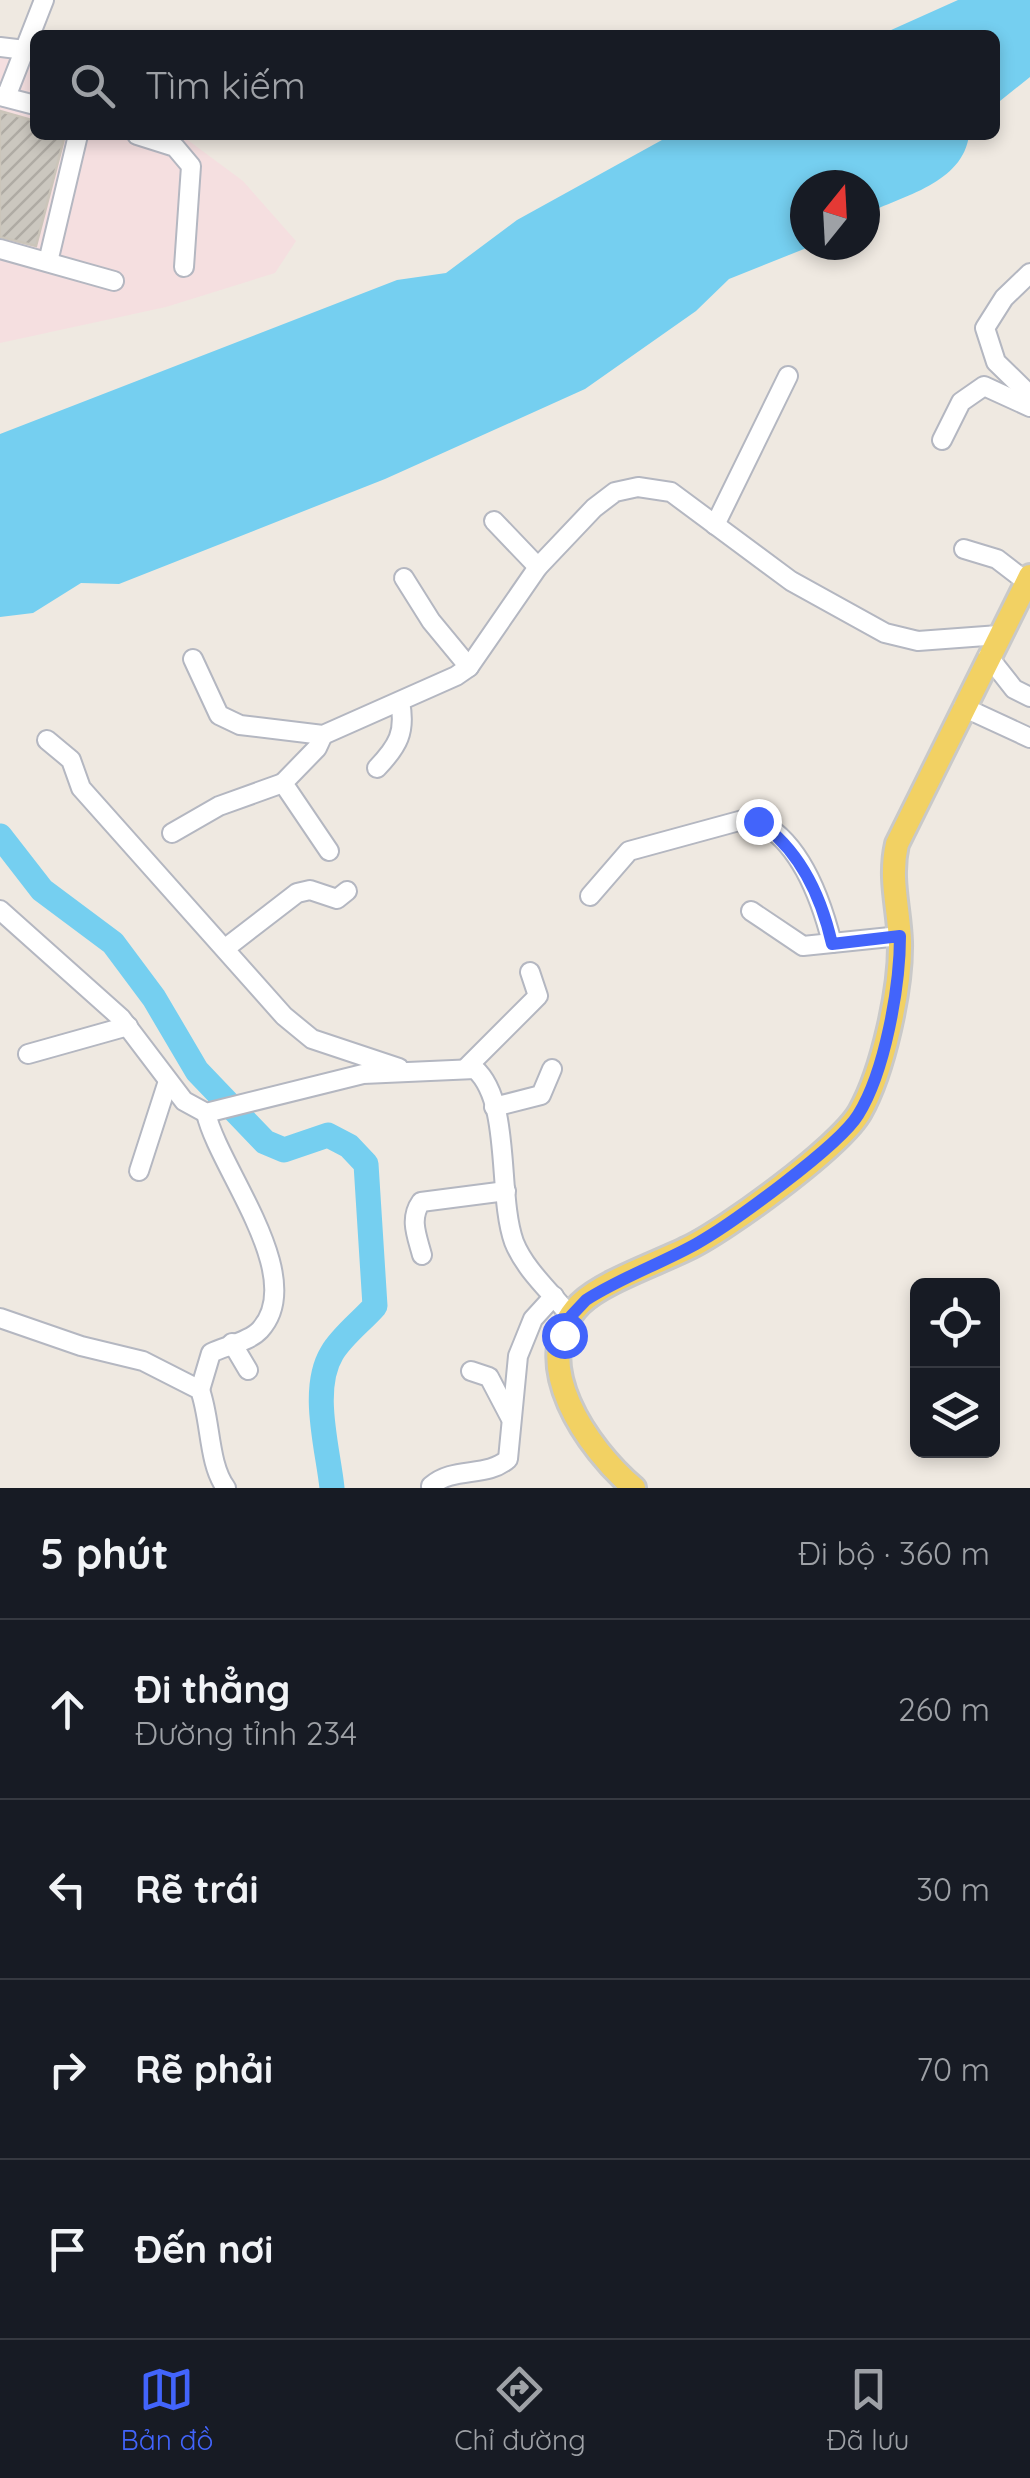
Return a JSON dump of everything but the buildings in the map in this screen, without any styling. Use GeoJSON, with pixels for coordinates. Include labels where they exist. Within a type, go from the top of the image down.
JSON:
{"type":"FeatureCollection","features":[{"type":"Feature","properties":{"kind":"main road"},"geometry":{"type":"LineString","coordinates":[[619,1483],[583,1435],[566,1395],[560,1358],[571,1316],[590,1296],[713,1234],[800,1169],[852,1122],[882,1048],[900,936],[894,893],[897,844],[1028,579]]}},
{"type":"Feature","properties":{"kind":"street"},"geometry":{"type":"LineString","coordinates":[[33,30],[44,0]]}},
{"type":"Feature","properties":{"kind":"street"},"geometry":{"type":"LineString","coordinates":[[30,37],[3,96],[30,104]]}},
{"type":"Feature","properties":{"kind":"street"},"geometry":{"type":"LineString","coordinates":[[0,47],[25,50]]}},
{"type":"Feature","properties":{"kind":"street"},"geometry":{"type":"LineString","coordinates":[[48,262],[77,140]]}},
{"type":"Feature","properties":{"kind":"street"},"geometry":{"type":"LineString","coordinates":[[153,140],[175,147],[190,166],[184,267]]}},
{"type":"Feature","properties":{"kind":"street"},"geometry":{"type":"LineString","coordinates":[[0,249],[114,280]]}},
{"type":"Feature","properties":{"kind":"street"},"geometry":{"type":"LineString","coordinates":[[1030,274],[1004,298],[985,328],[996,362],[1030,395]]}},
{"type":"Feature","properties":{"kind":"street"},"geometry":{"type":"LineString","coordinates":[[716,525],[788,376]]}},
{"type":"Feature","properties":{"kind":"street"},"geometry":{"type":"LineString","coordinates":[[942,440],[962,402],[984,386],[1030,407]]}},
{"type":"Feature","properties":{"kind":"street"},"geometry":{"type":"LineString","coordinates":[[193,659],[218,715],[240,725],[322,735],[469,668],[538,567],[615,492],[653,486],[672,492],[791,582],[885,633],[918,642],[994,646],[1014,689],[1030,697]]}},
{"type":"Feature","properties":{"kind":"street"},"geometry":{"type":"LineString","coordinates":[[494,520],[538,567]]}},
{"type":"Feature","properties":{"kind":"street"},"geometry":{"type":"LineString","coordinates":[[964,548],[997,559],[1028,579]]}},
{"type":"Feature","properties":{"kind":"street"},"geometry":{"type":"LineString","coordinates":[[404,578],[430,621],[469,668]]}},
{"type":"Feature","properties":{"kind":"street"},"geometry":{"type":"LineString","coordinates":[[378,768],[401,739],[404,721],[400,702]]}},
{"type":"Feature","properties":{"kind":"street"},"geometry":{"type":"LineString","coordinates":[[963,706],[1030,738]]}},
{"type":"Feature","properties":{"kind":"street"},"geometry":{"type":"LineString","coordinates":[[172,833],[219,806],[282,783],[317,748],[322,735]]}},
{"type":"Feature","properties":{"kind":"street"},"geometry":{"type":"LineString","coordinates":[[47,740],[71,760],[81,788],[227,947],[284,1016],[312,1039],[400,1069]]}},
{"type":"Feature","properties":{"kind":"street"},"geometry":{"type":"LineString","coordinates":[[282,783],[330,850]]}},
{"type":"Feature","properties":{"kind":"street"},"geometry":{"type":"LineString","coordinates":[[590,896],[629,851],[750,818],[766,827],[798,860],[816,890],[832,944]]}},
{"type":"Feature","properties":{"kind":"street"},"geometry":{"type":"LineString","coordinates":[[227,947],[296,894],[310,890],[336,898],[346,891]]}},
{"type":"Feature","properties":{"kind":"street"},"geometry":{"type":"LineString","coordinates":[[750,912],[794,944],[900,936]]}},
{"type":"Feature","properties":{"kind":"street"},"geometry":{"type":"LineString","coordinates":[[3,916],[128,1026],[184,1102],[210,1113],[400,1069],[467,1067],[486,1078],[519,1252],[571,1316]]}},
{"type":"Feature","properties":{"kind":"street"},"geometry":{"type":"LineString","coordinates":[[467,1067],[538,996],[530,972]]}},
{"type":"Feature","properties":{"kind":"street"},"geometry":{"type":"LineString","coordinates":[[28,1054],[128,1026]]}},
{"type":"Feature","properties":{"kind":"street"},"geometry":{"type":"LineString","coordinates":[[541,1095],[552,1069]]}},
{"type":"Feature","properties":{"kind":"street"},"geometry":{"type":"LineString","coordinates":[[139,1171],[168,1081]]}},
{"type":"Feature","properties":{"kind":"street"},"geometry":{"type":"LineString","coordinates":[[494,1107],[541,1095]]}},
{"type":"Feature","properties":{"kind":"street"},"geometry":{"type":"LineString","coordinates":[[541,1095],[554,1110]]}},
{"type":"Feature","properties":{"kind":"street"},"geometry":{"type":"LineString","coordinates":[[210,1113],[211,1139],[261,1228],[274,1282],[264,1326],[256,1335],[232,1343],[206,1360],[200,1390],[210,1419],[219,1484]]}},
{"type":"Feature","properties":{"kind":"street"},"geometry":{"type":"LineString","coordinates":[[422,1255],[414,1226],[414,1211],[421,1202],[506,1191]]}},
{"type":"Feature","properties":{"kind":"street"},"geometry":{"type":"LineString","coordinates":[[432,1486],[451,1474],[505,1462],[512,1448],[510,1417],[518,1356],[533,1319],[554,1296]]}},
{"type":"Feature","properties":{"kind":"street"},"geometry":{"type":"LineString","coordinates":[[0,1318],[81,1346],[121,1354],[200,1390]]}},
{"type":"Feature","properties":{"kind":"street"},"geometry":{"type":"LineString","coordinates":[[232,1343],[248,1370]]}},
{"type":"Feature","properties":{"kind":"street"},"geometry":{"type":"LineString","coordinates":[[471,1371],[489,1377],[510,1417]]}},
{"type":"Feature","properties":{"kind":"shaded area"},"geometry":{"type":"Polygon","coordinates":[[[0,56],[30,58],[30,140],[188,140],[243,181],[296,241],[275,273],[166,307],[0,343],[0,56]]]}},
{"type":"Feature","properties":{"kind":"water"},"geometry":{"type":"Polygon","coordinates":[[[958,0],[1030,0],[1030,77],[1000,101],[1000,30],[891,30],[958,0]]]}},
{"type":"Feature","properties":{"kind":"water"},"geometry":{"type":"Polygon","coordinates":[[[662,140],[967,140],[956,165],[943,176],[880,208],[880,170],[790,170],[790,255],[729,279],[696,311],[585,389],[385,479],[119,584],[81,583],[33,613],[0,617],[0,434],[397,280],[446,273],[517,220],[662,140]]]}},
{"type":"Feature","properties":{"kind":"waterway"},"geometry":{"type":"LineString","coordinates":[[0,836],[42,890],[113,943],[154,998],[197,1071],[265,1142],[284,1150],[328,1135],[349,1146],[366,1164],[375,1306],[336,1347],[322,1384],[322,1419],[332,1488]]}},
{"type":"Feature","properties":{"kind":"route"},"geometry":{"type":"LineString","coordinates":[[564,1335],[576,1308],[586,1300],[713,1234],[800,1169],[852,1122],[864,1103],[889,1020],[900,936],[832,944],[816,890],[798,860],[758,821]]}}]}
